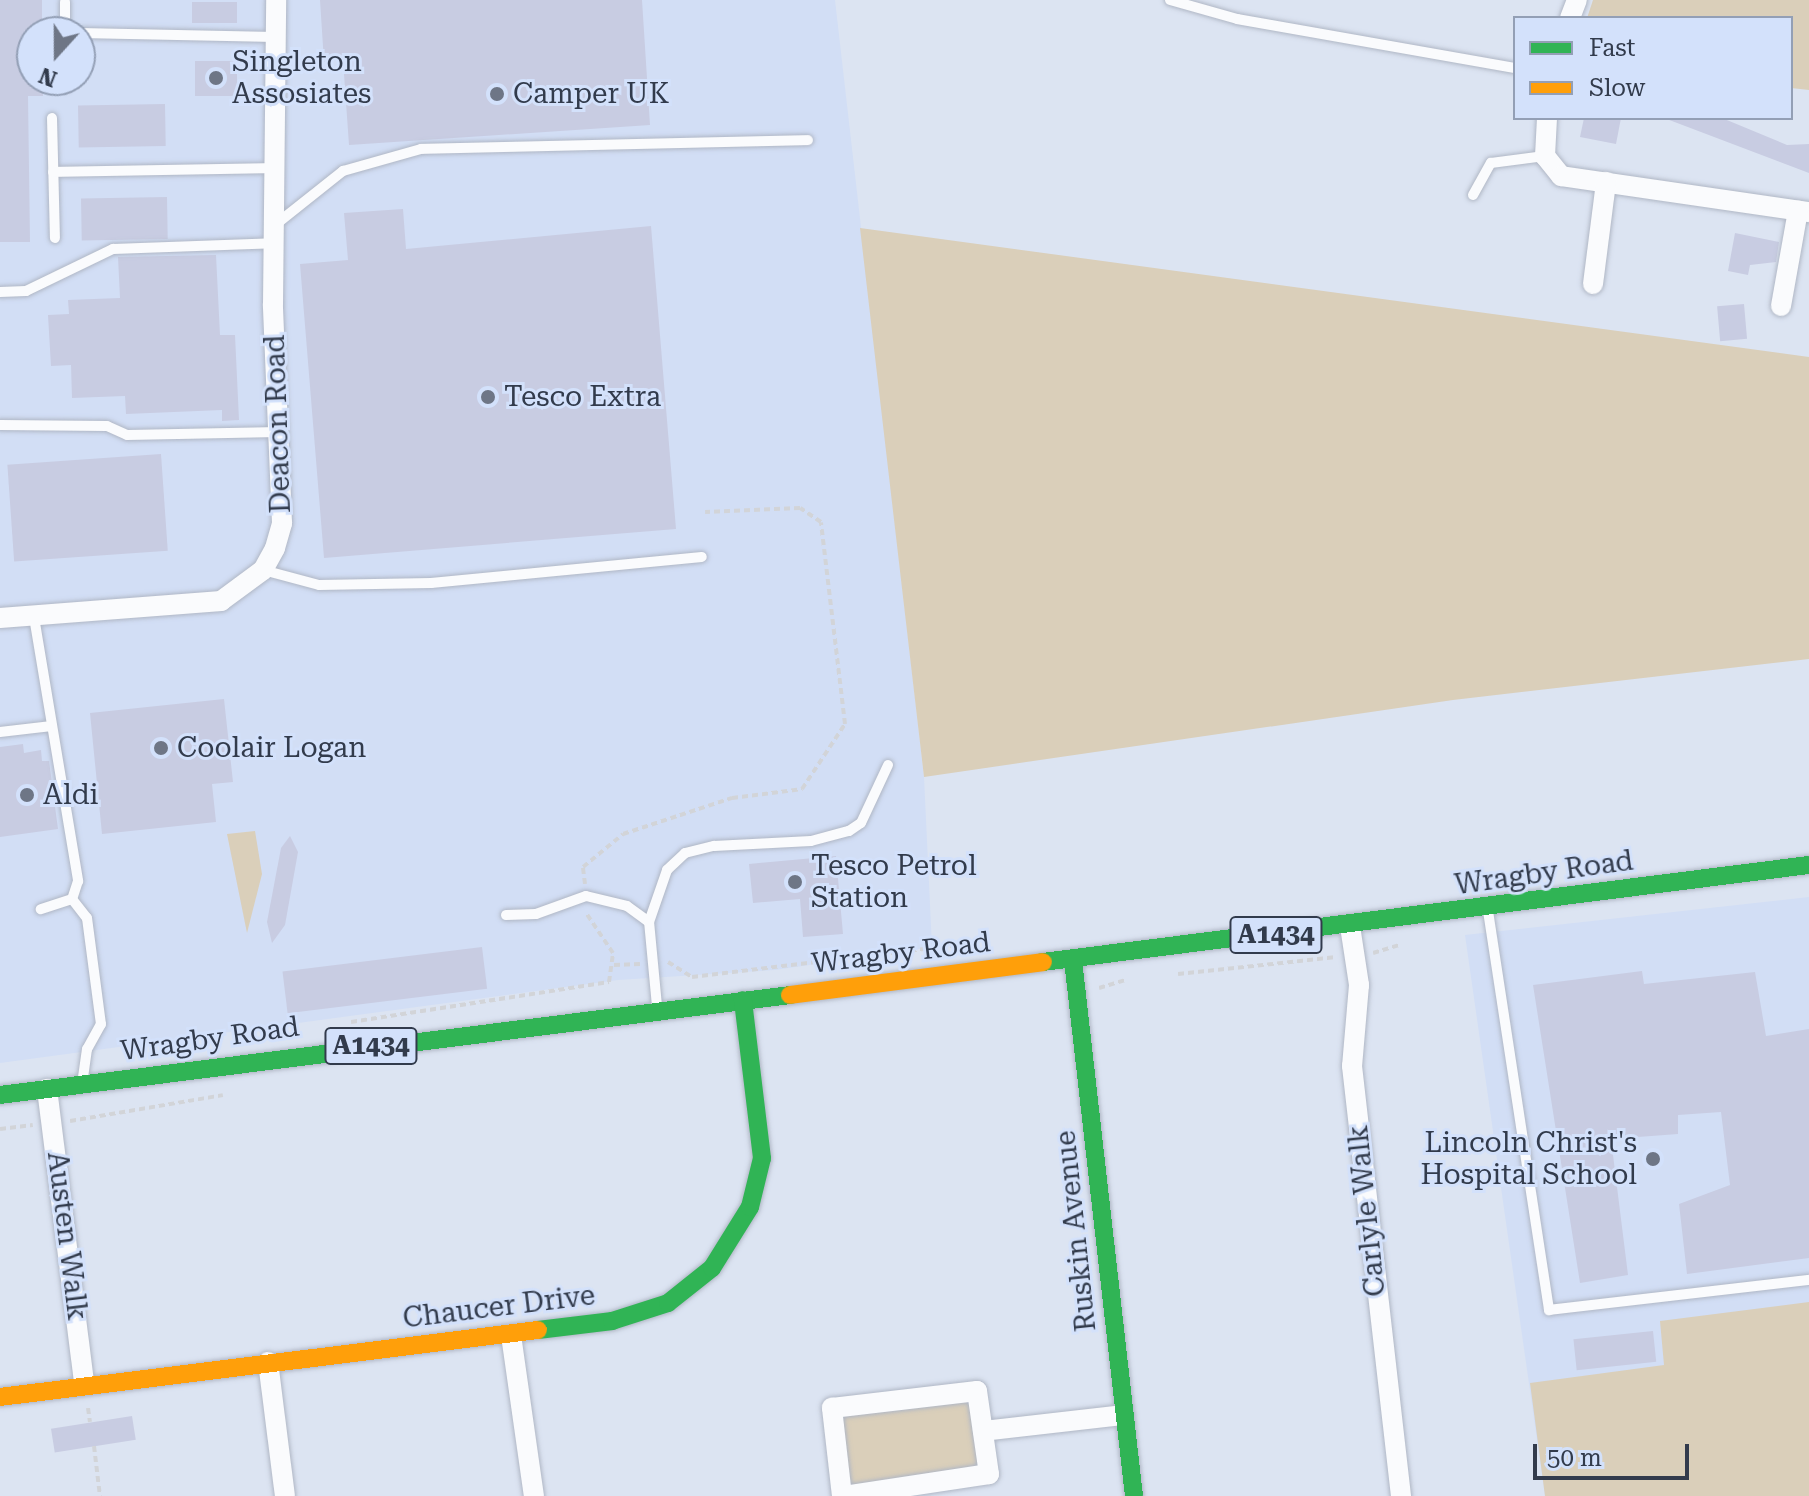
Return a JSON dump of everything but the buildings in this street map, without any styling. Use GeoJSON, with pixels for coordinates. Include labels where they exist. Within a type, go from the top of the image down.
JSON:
{"type":"FeatureCollection","features":[{"type":"Feature","properties":{"kind":"main road","name":"Wragby Road"},"geometry":{"type":"LineString","coordinates":[[0,1095],[657,1010],[1488,909],[1809,865]]}},
{"type":"Feature","properties":{"kind":"main road","name":"Ruskin Avenue"},"geometry":{"type":"LineString","coordinates":[[1073,960],[1134,1496]]}},
{"type":"Feature","properties":{"kind":"main road","name":"Chaucer Drive"},"geometry":{"type":"LineString","coordinates":[[0,1397],[84,1382],[612,1321],[668,1303],[712,1268],[750,1207],[762,1158],[743,1000]]}},
{"type":"Feature","properties":{"kind":"street","name":"Deacon Road"},"geometry":{"type":"LineString","coordinates":[[263,570],[282,523],[273,235],[276,0]]}},
{"type":"Feature","properties":{"kind":"street"},"geometry":{"type":"LineString","coordinates":[[1547,120],[1545,156],[1561,176],[1804,211],[1781,306]]}},
{"type":"Feature","properties":{"kind":"street"},"geometry":{"type":"LineString","coordinates":[[1593,284],[1606,182]]}},
{"type":"Feature","properties":{"kind":"street"},"geometry":{"type":"LineString","coordinates":[[0,618],[221,601],[263,570]]}},
{"type":"Feature","properties":{"kind":"street","name":"Carlyle Walk"},"geometry":{"type":"LineString","coordinates":[[1350,926],[1359,985],[1352,1066],[1401,1496]]}},
{"type":"Feature","properties":{"kind":"street","name":"Austen Walk"},"geometry":{"type":"LineString","coordinates":[[47,1089],[84,1382]]}},
{"type":"Feature","properties":{"kind":"street"},"geometry":{"type":"LineString","coordinates":[[511,1335],[534,1496]]}},
{"type":"Feature","properties":{"kind":"street"},"geometry":{"type":"LineString","coordinates":[[268,1362],[285,1496]]}},
{"type":"Feature","properties":{"kind":"street"},"geometry":{"type":"LineString","coordinates":[[977,1391],[983,1431],[989,1474],[843,1496],[832,1408],[977,1391]]}},
{"type":"Feature","properties":{"kind":"street"},"geometry":{"type":"LineString","coordinates":[[983,1431],[1123,1415]]}},
{"type":"Feature","properties":{"kind":"lane"},"geometry":{"type":"LineString","coordinates":[[1170,0],[1513,68]]}},
{"type":"Feature","properties":{"kind":"lane"},"geometry":{"type":"LineString","coordinates":[[96,33],[275,37]]}},
{"type":"Feature","properties":{"kind":"lane"},"geometry":{"type":"LineString","coordinates":[[52,118],[55,238]]}},
{"type":"Feature","properties":{"kind":"lane"},"geometry":{"type":"LineString","coordinates":[[0,292],[26,291],[113,249],[273,235],[343,171],[421,149],[808,140]]}},
{"type":"Feature","properties":{"kind":"lane"},"geometry":{"type":"LineString","coordinates":[[1473,195],[1491,163],[1545,156]]}},
{"type":"Feature","properties":{"kind":"lane"},"geometry":{"type":"LineString","coordinates":[[53,172],[273,168]]}},
{"type":"Feature","properties":{"kind":"lane"},"geometry":{"type":"LineString","coordinates":[[0,425],[107,426],[127,435],[279,432]]}},
{"type":"Feature","properties":{"kind":"lane"},"geometry":{"type":"LineString","coordinates":[[263,570],[319,585],[431,583],[702,557]]}},
{"type":"Feature","properties":{"kind":"lane"},"geometry":{"type":"LineString","coordinates":[[34,617],[78,881],[72,899]]}},
{"type":"Feature","properties":{"kind":"lane"},"geometry":{"type":"LineString","coordinates":[[0,732],[52,726]]}},
{"type":"Feature","properties":{"kind":"lane"},"geometry":{"type":"LineString","coordinates":[[657,1010],[649,922],[654,894],[685,853],[849,831],[861,823],[888,765]]}},
{"type":"Feature","properties":{"kind":"lane"},"geometry":{"type":"LineString","coordinates":[[506,915],[536,914],[586,896],[627,906],[649,922]]}},
{"type":"Feature","properties":{"kind":"lane"},"geometry":{"type":"LineString","coordinates":[[41,909],[72,899]]}},
{"type":"Feature","properties":{"kind":"lane"},"geometry":{"type":"LineString","coordinates":[[72,899],[87,918],[101,1024],[87,1049],[83,1085]]}},
{"type":"Feature","properties":{"kind":"lane"},"geometry":{"type":"LineString","coordinates":[[1488,909],[1549,1310],[1809,1280]]}},
{"type":"Feature","properties":{"kind":"path"},"geometry":{"type":"LineString","coordinates":[[614,965],[586,915],[583,867],[623,834],[732,798],[802,789],[845,724],[821,522],[800,508],[705,512]]}},
{"type":"Feature","properties":{"kind":"path"},"geometry":{"type":"LineString","coordinates":[[1162,976],[1340,957]]}},
{"type":"Feature","properties":{"kind":"path"},"geometry":{"type":"LineString","coordinates":[[1093,989],[1132,979]]}},
{"type":"Feature","properties":{"kind":"path"},"geometry":{"type":"LineString","coordinates":[[0,1129],[27,1126]]}},
{"type":"Feature","properties":{"kind":"path"},"geometry":{"type":"LineString","coordinates":[[94,1446],[100,1496]]}},
{"type":"Feature","properties":{"kind":"shaded area"},"geometry":{"type":"Polygon","coordinates":[[[0,0],[835,0],[924,777],[932,947],[775,970],[618,980],[0,1063],[0,0]]]}},
{"type":"Feature","properties":{"kind":"shaded area"},"geometry":{"type":"Polygon","coordinates":[[[1593,0],[1809,0],[1809,90],[1793,88],[1793,16],[1588,16],[1593,0]]]}},
{"type":"Feature","properties":{"kind":"shaded area"},"geometry":{"type":"Polygon","coordinates":[[[860,228],[1809,357],[1809,659],[1453,700],[924,777],[860,228]]]}},
{"type":"Feature","properties":{"kind":"shaded area"},"geometry":{"type":"Polygon","coordinates":[[[255,831],[262,874],[247,933],[227,834],[255,831]]]}},
{"type":"Feature","properties":{"kind":"shaded area","name":"Lincoln Christ's Hospital School"},"geometry":{"type":"Polygon","coordinates":[[[1809,897],[1809,1496],[1545,1496],[1465,935],[1809,897]]]}},
{"type":"Feature","properties":{"kind":"shaded area"},"geometry":{"type":"Polygon","coordinates":[[[1809,1302],[1809,1496],[1545,1496],[1530,1383],[1664,1365],[1660,1321],[1809,1302]]]}},
{"type":"Feature","properties":{"kind":"shaded area"},"geometry":{"type":"Polygon","coordinates":[[[977,1391],[989,1474],[844,1495],[832,1411],[977,1391]]]}},
{"type":"Feature","properties":{"kind":"traffic: fast"},"geometry":{"type":"LineString","coordinates":[[1043,962],[1809,865]]}},
{"type":"Feature","properties":{"kind":"traffic: fast"},"geometry":{"type":"LineString","coordinates":[[1073,960],[1134,1496]]}},
{"type":"Feature","properties":{"kind":"traffic: fast"},"geometry":{"type":"LineString","coordinates":[[0,1095],[790,995]]}},
{"type":"Feature","properties":{"kind":"traffic: fast"},"geometry":{"type":"LineString","coordinates":[[538,1330],[612,1321],[668,1303],[712,1268],[750,1207],[762,1158],[743,1000]]}},
{"type":"Feature","properties":{"kind":"traffic: slow"},"geometry":{"type":"LineString","coordinates":[[790,995],[1043,962]]}},
{"type":"Feature","properties":{"kind":"traffic: slow"},"geometry":{"type":"LineString","coordinates":[[0,1397],[538,1330]]}},
{"type":"Feature","properties":{"kind":"place","name":"Singleton Assosiates"},"geometry":{"type":"Point","coordinates":[216,78]}},
{"type":"Feature","properties":{"kind":"place","name":"Camper UK"},"geometry":{"type":"Point","coordinates":[497,94]}},
{"type":"Feature","properties":{"kind":"place","name":"Tesco Extra"},"geometry":{"type":"Point","coordinates":[488,397]}},
{"type":"Feature","properties":{"kind":"place","name":"Coolair Logan"},"geometry":{"type":"Point","coordinates":[161,748]}},
{"type":"Feature","properties":{"kind":"place","name":"Aldi"},"geometry":{"type":"Point","coordinates":[27,795]}},
{"type":"Feature","properties":{"kind":"place","name":"Tesco Petrol Station"},"geometry":{"type":"Point","coordinates":[795,882]}},
{"type":"Feature","properties":{"kind":"place","name":"Lincoln Christ's Hospital School"},"geometry":{"type":"Point","coordinates":[1653,1159]}}]}
